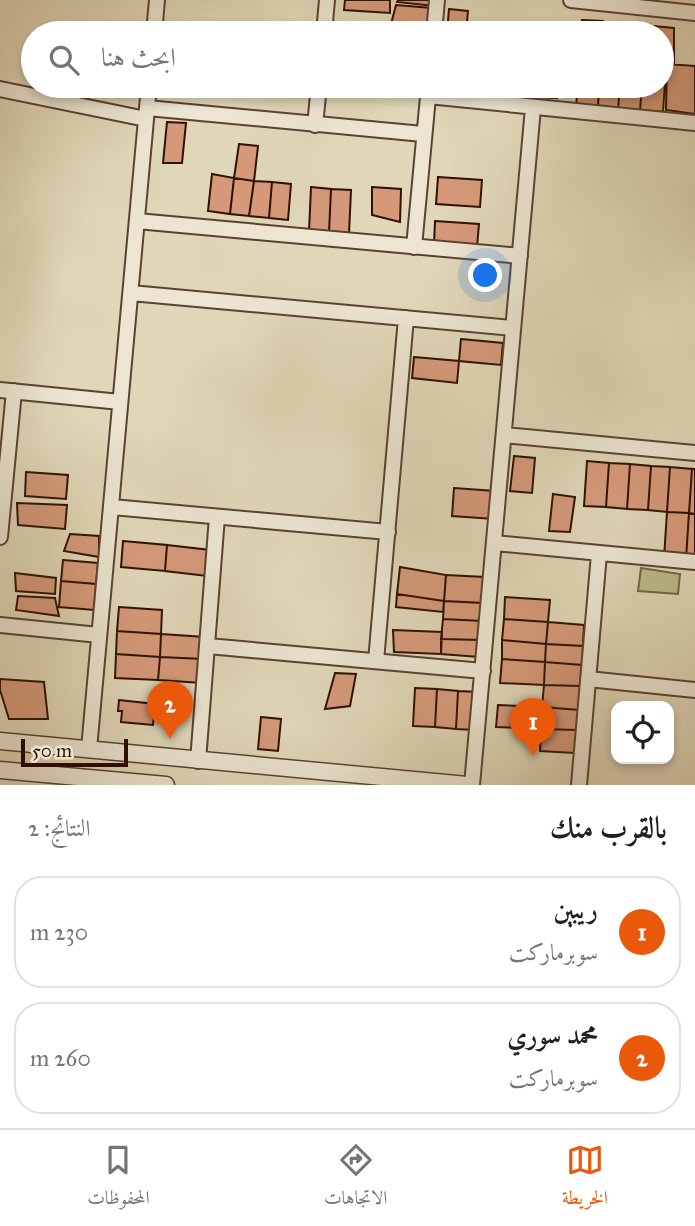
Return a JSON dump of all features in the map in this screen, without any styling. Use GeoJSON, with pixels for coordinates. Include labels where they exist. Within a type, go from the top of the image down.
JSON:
{"type":"FeatureCollection","features":[{"type":"Feature","properties":{"kind":"street"},"geometry":{"type":"LineString","coordinates":[[155,21],[157,0]]}},
{"type":"Feature","properties":{"kind":"street"},"geometry":{"type":"LineString","coordinates":[[325,21],[327,0]]}},
{"type":"Feature","properties":{"kind":"street"},"geometry":{"type":"LineString","coordinates":[[435,21],[438,0]]}},
{"type":"Feature","properties":{"kind":"street"},"geometry":{"type":"LineString","coordinates":[[571,0],[695,13]]}},
{"type":"Feature","properties":{"kind":"street"},"geometry":{"type":"LineString","coordinates":[[0,89],[21,93]]}},
{"type":"Feature","properties":{"kind":"street"},"geometry":{"type":"LineString","coordinates":[[53,98],[146,114],[423,134]]}},
{"type":"Feature","properties":{"kind":"street"},"geometry":{"type":"LineString","coordinates":[[89,749],[148,98]]}},
{"type":"Feature","properties":{"kind":"street"},"geometry":{"type":"LineString","coordinates":[[315,125],[318,98]]}},
{"type":"Feature","properties":{"kind":"street"},"geometry":{"type":"LineString","coordinates":[[414,247],[427,98]]}},
{"type":"Feature","properties":{"kind":"street"},"geometry":{"type":"LineString","coordinates":[[471,98],[533,108],[695,122]]}},
{"type":"Feature","properties":{"kind":"street"},"geometry":{"type":"LineString","coordinates":[[472,785],[533,108]]}},
{"type":"Feature","properties":{"kind":"street"},"geometry":{"type":"LineString","coordinates":[[137,221],[520,256]]}},
{"type":"Feature","properties":{"kind":"street"},"geometry":{"type":"LineString","coordinates":[[131,293],[513,328]]}},
{"type":"Feature","properties":{"kind":"street"},"geometry":{"type":"LineString","coordinates":[[376,661],[406,318]]}},
{"type":"Feature","properties":{"kind":"street"},"geometry":{"type":"LineString","coordinates":[[0,537],[7,391],[120,401]]}},
{"type":"Feature","properties":{"kind":"street"},"geometry":{"type":"LineString","coordinates":[[504,435],[695,453]]}},
{"type":"Feature","properties":{"kind":"street"},"geometry":{"type":"LineString","coordinates":[[112,508],[388,532]]}},
{"type":"Feature","properties":{"kind":"street"},"geometry":{"type":"LineString","coordinates":[[198,761],[217,517]]}},
{"type":"Feature","properties":{"kind":"street"},"geometry":{"type":"LineString","coordinates":[[494,543],[695,562]]}},
{"type":"Feature","properties":{"kind":"street"},"geometry":{"type":"LineString","coordinates":[[579,785],[599,554]]}},
{"type":"Feature","properties":{"kind":"street"},"geometry":{"type":"LineString","coordinates":[[0,625],[99,635]]}},
{"type":"Feature","properties":{"kind":"street"},"geometry":{"type":"LineString","coordinates":[[208,646],[483,671]]}},
{"type":"Feature","properties":{"kind":"street"},"geometry":{"type":"LineString","coordinates":[[588,679],[695,690]]}},
{"type":"Feature","properties":{"kind":"street"},"geometry":{"type":"LineString","coordinates":[[0,741],[467,785]]}},
{"type":"Feature","properties":{"kind":"street"},"geometry":{"type":"LineString","coordinates":[[131,782],[135,755]]}},
{"type":"Feature","properties":{"kind":"street"},"geometry":{"type":"LineString","coordinates":[[0,770],[166,785]]}},
{"type":"Feature","properties":{"kind":"green space"},"geometry":{"type":"Polygon","coordinates":[[[641,568],[680,574],[678,594],[638,591],[641,568]]]}},
{"type":"Feature","properties":{"kind":"building"},"geometry":{"type":"Polygon","coordinates":[[[345,0],[390,0],[390,13],[344,10],[345,0]]]}},
{"type":"Feature","properties":{"kind":"building"},"geometry":{"type":"Polygon","coordinates":[[[434,0],[434,6],[397,2],[434,0]]]}},
{"type":"Feature","properties":{"kind":"building"},"geometry":{"type":"Polygon","coordinates":[[[396,5],[432,8],[432,21],[392,21],[396,5]]]}},
{"type":"Feature","properties":{"kind":"building"},"geometry":{"type":"Polygon","coordinates":[[[449,9],[468,11],[467,21],[448,21],[449,9]]]}},
{"type":"Feature","properties":{"kind":"building"},"geometry":{"type":"Polygon","coordinates":[[[674,64],[695,66],[695,114],[666,110],[666,98],[674,98],[674,64]]]}},
{"type":"Feature","properties":{"kind":"building"},"geometry":{"type":"Polygon","coordinates":[[[577,98],[598,98],[598,107],[576,106],[577,98]]]}},
{"type":"Feature","properties":{"kind":"building"},"geometry":{"type":"Polygon","coordinates":[[[598,98],[619,98],[618,109],[598,107],[598,98]]]}},
{"type":"Feature","properties":{"kind":"building"},"geometry":{"type":"Polygon","coordinates":[[[619,98],[641,98],[640,110],[618,109],[619,98]]]}},
{"type":"Feature","properties":{"kind":"building"},"geometry":{"type":"Polygon","coordinates":[[[641,98],[664,98],[663,112],[640,110],[641,98]]]}},
{"type":"Feature","properties":{"kind":"building"},"geometry":{"type":"Polygon","coordinates":[[[167,122],[186,123],[182,163],[163,163],[167,122]]]}},
{"type":"Feature","properties":{"kind":"building"},"geometry":{"type":"Polygon","coordinates":[[[239,144],[258,146],[254,181],[234,178],[239,144]]]}},
{"type":"Feature","properties":{"kind":"building"},"geometry":{"type":"Polygon","coordinates":[[[212,174],[234,178],[230,214],[208,211],[212,174]]]}},
{"type":"Feature","properties":{"kind":"building"},"geometry":{"type":"Polygon","coordinates":[[[438,177],[482,180],[480,207],[436,204],[438,177]]]}},
{"type":"Feature","properties":{"kind":"building"},"geometry":{"type":"Polygon","coordinates":[[[234,178],[254,181],[249,216],[230,214],[234,178]]]}},
{"type":"Feature","properties":{"kind":"building"},"geometry":{"type":"Polygon","coordinates":[[[254,181],[272,182],[269,218],[249,216],[254,181]]]}},
{"type":"Feature","properties":{"kind":"building"},"geometry":{"type":"Polygon","coordinates":[[[272,182],[291,184],[288,220],[269,218],[272,182]]]}},
{"type":"Feature","properties":{"kind":"building"},"geometry":{"type":"Polygon","coordinates":[[[311,187],[331,189],[329,233],[309,231],[311,187]]]}},
{"type":"Feature","properties":{"kind":"building"},"geometry":{"type":"Polygon","coordinates":[[[372,187],[401,189],[400,222],[372,215],[372,187]]]}},
{"type":"Feature","properties":{"kind":"building"},"geometry":{"type":"Polygon","coordinates":[[[331,189],[351,190],[349,234],[329,233],[331,189]]]}},
{"type":"Feature","properties":{"kind":"building"},"geometry":{"type":"Polygon","coordinates":[[[435,221],[479,224],[477,247],[434,244],[435,221]]]}},
{"type":"Feature","properties":{"kind":"building"},"geometry":{"type":"Polygon","coordinates":[[[461,339],[503,343],[501,365],[459,361],[461,339]]]}},
{"type":"Feature","properties":{"kind":"building"},"geometry":{"type":"Polygon","coordinates":[[[414,357],[459,361],[457,383],[412,378],[414,357]]]}},
{"type":"Feature","properties":{"kind":"building"},"geometry":{"type":"Polygon","coordinates":[[[514,456],[535,458],[532,493],[510,491],[514,456]]]}},
{"type":"Feature","properties":{"kind":"building"},"geometry":{"type":"Polygon","coordinates":[[[587,461],[609,463],[606,507],[584,506],[587,461]]]}},
{"type":"Feature","properties":{"kind":"building"},"geometry":{"type":"Polygon","coordinates":[[[609,463],[630,464],[627,509],[606,507],[609,463]]]}},
{"type":"Feature","properties":{"kind":"building"},"geometry":{"type":"Polygon","coordinates":[[[630,464],[651,466],[648,510],[627,509],[630,464]]]}},
{"type":"Feature","properties":{"kind":"building"},"geometry":{"type":"Polygon","coordinates":[[[651,466],[670,467],[667,512],[648,510],[651,466]]]}},
{"type":"Feature","properties":{"kind":"building"},"geometry":{"type":"Polygon","coordinates":[[[670,467],[692,469],[689,513],[667,512],[670,467]]]}},
{"type":"Feature","properties":{"kind":"building"},"geometry":{"type":"Polygon","coordinates":[[[692,469],[695,469],[695,514],[689,513],[692,469]]]}},
{"type":"Feature","properties":{"kind":"building"},"geometry":{"type":"Polygon","coordinates":[[[26,472],[68,475],[66,499],[25,496],[26,472]]]}},
{"type":"Feature","properties":{"kind":"building"},"geometry":{"type":"Polygon","coordinates":[[[454,488],[495,491],[494,519],[452,516],[454,488]]]}},
{"type":"Feature","properties":{"kind":"building"},"geometry":{"type":"Polygon","coordinates":[[[553,494],[575,497],[570,532],[549,531],[553,494]]]}},
{"type":"Feature","properties":{"kind":"building"},"geometry":{"type":"Polygon","coordinates":[[[17,503],[67,505],[65,529],[18,525],[17,503]]]}},
{"type":"Feature","properties":{"kind":"building"},"geometry":{"type":"Polygon","coordinates":[[[667,512],[689,513],[686,559],[664,558],[667,512]]]}},
{"type":"Feature","properties":{"kind":"building"},"geometry":{"type":"Polygon","coordinates":[[[689,513],[695,514],[695,560],[686,559],[689,513]]]}},
{"type":"Feature","properties":{"kind":"building"},"geometry":{"type":"Polygon","coordinates":[[[70,534],[99,536],[99,557],[64,551],[70,534]]]}},
{"type":"Feature","properties":{"kind":"building"},"geometry":{"type":"Polygon","coordinates":[[[123,541],[167,545],[165,571],[121,567],[123,541]]]}},
{"type":"Feature","properties":{"kind":"building"},"geometry":{"type":"Polygon","coordinates":[[[167,545],[210,550],[207,576],[165,571],[167,545]]]}},
{"type":"Feature","properties":{"kind":"building"},"geometry":{"type":"Polygon","coordinates":[[[63,560],[98,563],[96,584],[61,581],[63,560]]]}},
{"type":"Feature","properties":{"kind":"building"},"geometry":{"type":"Polygon","coordinates":[[[400,567],[446,575],[444,601],[397,594],[400,567]]]}},
{"type":"Feature","properties":{"kind":"building"},"geometry":{"type":"Polygon","coordinates":[[[15,573],[56,578],[55,594],[16,591],[15,573]]]}},
{"type":"Feature","properties":{"kind":"building"},"geometry":{"type":"Polygon","coordinates":[[[446,575],[485,577],[483,603],[444,601],[446,575]]]}},
{"type":"Feature","properties":{"kind":"building"},"geometry":{"type":"Polygon","coordinates":[[[61,581],[96,584],[94,610],[59,607],[61,581]]]}},
{"type":"Feature","properties":{"kind":"building"},"geometry":{"type":"Polygon","coordinates":[[[397,594],[444,601],[443,612],[396,607],[397,594]]]}},
{"type":"Feature","properties":{"kind":"building"},"geometry":{"type":"Polygon","coordinates":[[[18,596],[55,598],[59,616],[16,610],[18,596]]]}},
{"type":"Feature","properties":{"kind":"building"},"geometry":{"type":"Polygon","coordinates":[[[505,597],[550,600],[548,622],[504,619],[505,597]]]}},
{"type":"Feature","properties":{"kind":"building"},"geometry":{"type":"Polygon","coordinates":[[[444,601],[483,603],[482,621],[443,619],[444,601]]]}},
{"type":"Feature","properties":{"kind":"building"},"geometry":{"type":"Polygon","coordinates":[[[119,607],[162,610],[161,634],[117,631],[119,607]]]}},
{"type":"Feature","properties":{"kind":"building"},"geometry":{"type":"Polygon","coordinates":[[[443,619],[482,621],[481,640],[441,639],[443,619]]]}},
{"type":"Feature","properties":{"kind":"building"},"geometry":{"type":"Polygon","coordinates":[[[504,619],[548,622],[546,644],[502,640],[504,619]]]}},
{"type":"Feature","properties":{"kind":"building"},"geometry":{"type":"Polygon","coordinates":[[[548,622],[584,625],[583,646],[546,644],[548,622]]]}},
{"type":"Feature","properties":{"kind":"building"},"geometry":{"type":"Polygon","coordinates":[[[393,630],[442,632],[441,654],[394,652],[393,630]]]}},
{"type":"Feature","properties":{"kind":"building"},"geometry":{"type":"Polygon","coordinates":[[[117,631],[161,634],[160,657],[116,654],[117,631]]]}},
{"type":"Feature","properties":{"kind":"building"},"geometry":{"type":"Polygon","coordinates":[[[161,634],[205,637],[203,659],[160,657],[161,634]]]}},
{"type":"Feature","properties":{"kind":"building"},"geometry":{"type":"Polygon","coordinates":[[[441,639],[481,640],[479,657],[441,654],[441,639]]]}},
{"type":"Feature","properties":{"kind":"building"},"geometry":{"type":"Polygon","coordinates":[[[502,640],[546,644],[545,662],[502,659],[502,640]]]}},
{"type":"Feature","properties":{"kind":"building"},"geometry":{"type":"Polygon","coordinates":[[[546,644],[583,646],[582,665],[545,662],[546,644]]]}},
{"type":"Feature","properties":{"kind":"building"},"geometry":{"type":"Polygon","coordinates":[[[116,654],[160,657],[158,680],[115,678],[116,654]]]}},
{"type":"Feature","properties":{"kind":"building"},"geometry":{"type":"Polygon","coordinates":[[[160,657],[203,659],[202,683],[158,680],[160,657]]]}},
{"type":"Feature","properties":{"kind":"building"},"geometry":{"type":"Polygon","coordinates":[[[502,659],[545,662],[544,685],[500,683],[502,659]]]}},
{"type":"Feature","properties":{"kind":"building"},"geometry":{"type":"Polygon","coordinates":[[[545,662],[582,665],[580,686],[544,685],[545,662]]]}},
{"type":"Feature","properties":{"kind":"building"},"geometry":{"type":"Polygon","coordinates":[[[335,673],[356,674],[350,706],[325,709],[335,673]]]}},
{"type":"Feature","properties":{"kind":"building"},"geometry":{"type":"Polygon","coordinates":[[[0,679],[44,682],[48,719],[9,719],[0,690],[0,679]]]}},
{"type":"Feature","properties":{"kind":"building"},"geometry":{"type":"Polygon","coordinates":[[[544,685],[580,686],[579,710],[542,707],[544,685]]]}},
{"type":"Feature","properties":{"kind":"building"},"geometry":{"type":"Polygon","coordinates":[[[415,688],[437,689],[435,727],[413,726],[415,688]]]}},
{"type":"Feature","properties":{"kind":"building"},"geometry":{"type":"Polygon","coordinates":[[[437,689],[458,691],[456,729],[435,727],[437,689]]]}},
{"type":"Feature","properties":{"kind":"building"},"geometry":{"type":"Polygon","coordinates":[[[458,691],[478,692],[475,730],[456,729],[458,691]]]}},
{"type":"Feature","properties":{"kind":"building"},"geometry":{"type":"Polygon","coordinates":[[[119,700],[155,704],[153,725],[121,722],[119,700]]]}},
{"type":"Feature","properties":{"kind":"building"},"geometry":{"type":"Polygon","coordinates":[[[498,705],[542,707],[541,729],[496,727],[498,705]]]}},
{"type":"Feature","properties":{"kind":"building"},"geometry":{"type":"Polygon","coordinates":[[[542,707],[579,710],[577,730],[541,729],[542,707]]]}},
{"type":"Feature","properties":{"kind":"building"},"geometry":{"type":"Polygon","coordinates":[[[261,717],[281,719],[278,751],[258,749],[261,717]]]}},
{"type":"Feature","properties":{"kind":"building"},"geometry":{"type":"Polygon","coordinates":[[[541,729],[577,730],[574,753],[540,751],[541,729]]]}},
{"type":"Feature","properties":{"kind":"place","name":"محمد سوري"},"geometry":{"type":"Point","coordinates":[170,739]}},
{"type":"Feature","properties":{"kind":"place","name":"ريبين"},"geometry":{"type":"Point","coordinates":[533,756]}}]}
